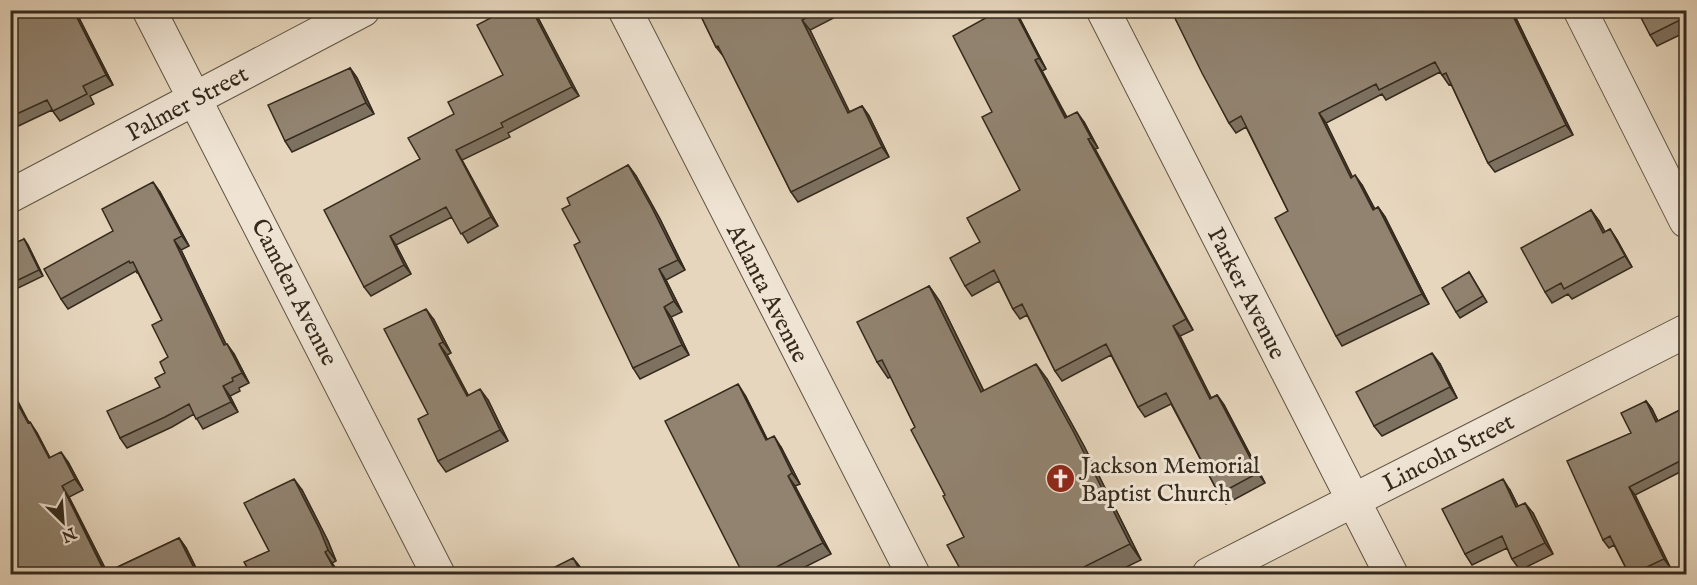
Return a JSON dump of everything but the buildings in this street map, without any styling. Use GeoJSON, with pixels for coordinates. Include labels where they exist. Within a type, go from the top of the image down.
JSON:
{"type":"FeatureCollection","features":[{"type":"Feature","properties":{"kind":"street","name":"Camden Avenue"},"geometry":{"type":"LineString","coordinates":[[149,10],[438,574]]}},
{"type":"Feature","properties":{"kind":"street","name":"Palmer Street"},"geometry":{"type":"LineString","coordinates":[[10,196],[363,10]]}},
{"type":"Feature","properties":{"kind":"street","name":"Atlanta Avenue"},"geometry":{"type":"LineString","coordinates":[[625,10],[913,574]]}},
{"type":"Feature","properties":{"kind":"street","name":"Parker Avenue"},"geometry":{"type":"LineString","coordinates":[[1103,10],[1391,574]]}},
{"type":"Feature","properties":{"kind":"street"},"geometry":{"type":"LineString","coordinates":[[1580,10],[1686,221]]}},
{"type":"Feature","properties":{"kind":"street","name":"Lincoln Street"},"geometry":{"type":"LineString","coordinates":[[1209,574],[1686,331]]}},
{"type":"Feature","properties":{"kind":"place","name":"Jackson Memorial Baptist Church"},"geometry":{"type":"Point","coordinates":[1060,479]}}]}
